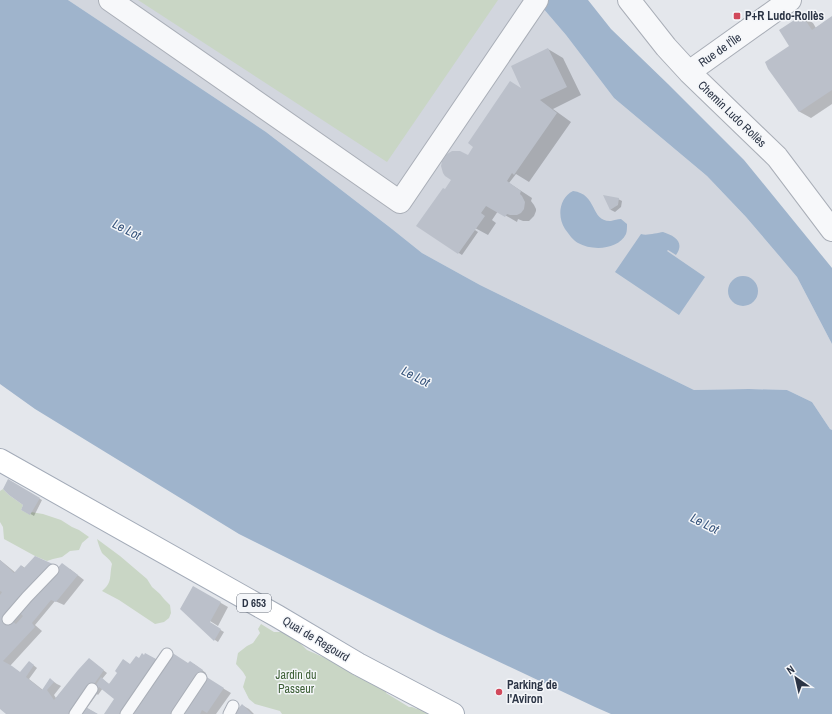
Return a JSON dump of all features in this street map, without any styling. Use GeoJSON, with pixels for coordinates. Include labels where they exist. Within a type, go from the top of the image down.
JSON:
{"type":"FeatureCollection","features":[{"type":"Feature","properties":{"kind":"main road","name":"Quai de Regourd"},"geometry":{"type":"LineString","coordinates":[[0,460],[277,616],[358,664],[453,714]]}},
{"type":"Feature","properties":{"kind":"street"},"geometry":{"type":"LineString","coordinates":[[110,0],[400,202],[532,8]]}},
{"type":"Feature","properties":{"kind":"street","name":"Chemin Ludo Rollès"},"geometry":{"type":"LineString","coordinates":[[630,0],[666,47],[689,72],[777,157],[832,230]]}},
{"type":"Feature","properties":{"kind":"street","name":"Rue de l'Île"},"geometry":{"type":"LineString","coordinates":[[689,72],[790,0]]}},
{"type":"Feature","properties":{"kind":"lane"},"geometry":{"type":"LineString","coordinates":[[8,619],[53,570]]}},
{"type":"Feature","properties":{"kind":"lane"},"geometry":{"type":"LineString","coordinates":[[126,714],[167,654]]}},
{"type":"Feature","properties":{"kind":"lane"},"geometry":{"type":"LineString","coordinates":[[177,714],[201,678]]}},
{"type":"Feature","properties":{"kind":"lane"},"geometry":{"type":"LineString","coordinates":[[75,714],[92,689]]}},
{"type":"Feature","properties":{"kind":"shaded area"},"geometry":{"type":"Polygon","coordinates":[[[68,0],[536,0],[566,35],[614,98],[707,176],[746,217],[797,277],[832,344],[832,430],[812,402],[787,390],[694,390],[480,285],[422,253],[266,132],[68,0]]]}},
{"type":"Feature","properties":{"kind":"green space"},"geometry":{"type":"Polygon","coordinates":[[[138,0],[498,0],[387,162],[138,0]]]}},
{"type":"Feature","properties":{"kind":"green space"},"geometry":{"type":"Polygon","coordinates":[[[3,489],[23,505],[21,510],[29,514],[31,512],[43,514],[61,520],[89,537],[82,543],[79,550],[70,551],[62,557],[47,561],[4,539],[3,527],[0,522],[0,491],[3,489]]]}},
{"type":"Feature","properties":{"kind":"green space"},"geometry":{"type":"Polygon","coordinates":[[[97,539],[147,579],[152,587],[170,605],[171,613],[169,618],[164,622],[155,624],[119,600],[102,591],[108,585],[112,564],[102,553],[97,539]]]}},
{"type":"Feature","properties":{"kind":"green space","name":"Jardin du Passeur"},"geometry":{"type":"Polygon","coordinates":[[[261,624],[274,632],[283,632],[300,643],[307,650],[342,664],[355,676],[370,677],[387,690],[386,693],[409,707],[417,709],[419,704],[462,714],[282,714],[280,711],[255,704],[249,699],[243,687],[246,677],[236,664],[238,653],[253,643],[260,633],[258,629],[261,624]]]}},
{"type":"Feature","properties":{"kind":"water","name":"Le Lot"},"geometry":{"type":"Polygon","coordinates":[[[0,0],[68,0],[266,132],[422,253],[480,285],[694,390],[787,390],[812,402],[832,430],[832,714],[611,714],[438,633],[239,534],[35,409],[0,384],[0,0]]]}},
{"type":"Feature","properties":{"kind":"water"},"geometry":{"type":"Polygon","coordinates":[[[536,0],[588,0],[611,29],[744,160],[832,268],[832,344],[797,277],[746,217],[707,176],[614,98],[566,35],[536,0]]]}},
{"type":"Feature","properties":{"kind":"water"},"geometry":{"type":"Polygon","coordinates":[[[573,191],[581,193],[587,197],[596,213],[604,220],[611,221],[621,219],[627,224],[626,234],[622,239],[611,246],[604,248],[584,246],[577,243],[562,224],[560,214],[562,203],[568,194],[573,191]]]}},
{"type":"Feature","properties":{"kind":"water"},"geometry":{"type":"Polygon","coordinates":[[[663,232],[671,235],[679,243],[679,250],[676,255],[668,250],[667,251],[705,277],[679,315],[615,272],[641,234],[649,235],[663,232]]]}},
{"type":"Feature","properties":{"kind":"water"},"geometry":{"type":"Polygon","coordinates":[[[743,276],[754,280],[758,291],[754,302],[743,306],[732,302],[728,291],[732,280],[743,276]]]}},
{"type":"Feature","properties":{"kind":"building"},"geometry":{"type":"Polygon","coordinates":[[[802,15],[812,30],[832,16],[832,90],[799,112],[768,69],[765,62],[789,46],[779,30],[802,15]]]}},
{"type":"Feature","properties":{"kind":"building"},"geometry":{"type":"Polygon","coordinates":[[[548,48],[567,87],[540,100],[557,113],[514,175],[512,173],[507,181],[521,191],[520,194],[525,202],[524,209],[517,215],[507,214],[505,217],[486,206],[481,213],[485,216],[458,254],[416,226],[443,188],[445,189],[451,180],[443,173],[441,166],[442,161],[447,154],[452,151],[460,151],[468,155],[473,147],[468,143],[510,81],[521,88],[511,66],[548,48]]]}},
{"type":"Feature","properties":{"kind":"building"},"geometry":{"type":"Polygon","coordinates":[[[603,195],[619,198],[618,205],[610,210],[603,195]]]}},
{"type":"Feature","properties":{"kind":"building"},"geometry":{"type":"Polygon","coordinates":[[[8,479],[40,498],[30,515],[21,510],[23,505],[3,489],[8,479]]]}},
{"type":"Feature","properties":{"kind":"building"},"geometry":{"type":"Polygon","coordinates":[[[35,556],[55,565],[6,617],[16,624],[23,616],[19,612],[62,563],[78,575],[56,602],[51,600],[32,623],[35,627],[3,661],[20,672],[29,661],[34,665],[26,677],[42,690],[50,678],[54,682],[47,690],[54,700],[89,658],[104,670],[73,714],[6,714],[0,709],[0,595],[2,592],[0,591],[0,560],[14,573],[21,565],[24,568],[35,556]]]}},
{"type":"Feature","properties":{"kind":"building"},"geometry":{"type":"Polygon","coordinates":[[[193,586],[221,602],[210,622],[221,629],[214,641],[180,609],[193,586]]]}},
{"type":"Feature","properties":{"kind":"building"},"geometry":{"type":"Polygon","coordinates":[[[171,652],[188,663],[190,661],[203,670],[175,714],[127,714],[171,652]]]}},
{"type":"Feature","properties":{"kind":"building"},"geometry":{"type":"Polygon","coordinates":[[[142,653],[156,659],[151,667],[155,670],[123,714],[104,714],[114,699],[99,687],[94,694],[91,692],[101,677],[109,684],[117,673],[115,671],[123,659],[130,664],[136,656],[139,658],[142,653]]]}},
{"type":"Feature","properties":{"kind":"building"},"geometry":{"type":"Polygon","coordinates":[[[205,676],[224,688],[207,713],[202,710],[200,714],[179,714],[205,676]]]}},
{"type":"Feature","properties":{"kind":"building"},"geometry":{"type":"Polygon","coordinates":[[[242,704],[252,714],[234,714],[242,704]]]}},
{"type":"Feature","properties":{"kind":"building"},"geometry":{"type":"Polygon","coordinates":[[[82,705],[98,714],[76,714],[82,705]]]}},
{"type":"Feature","properties":{"kind":"place","name":"P+R Ludo-Rollès"},"geometry":{"type":"Point","coordinates":[737,16]}},
{"type":"Feature","properties":{"kind":"place","name":"Parking de l'Aviron"},"geometry":{"type":"Point","coordinates":[499,692]}}]}
